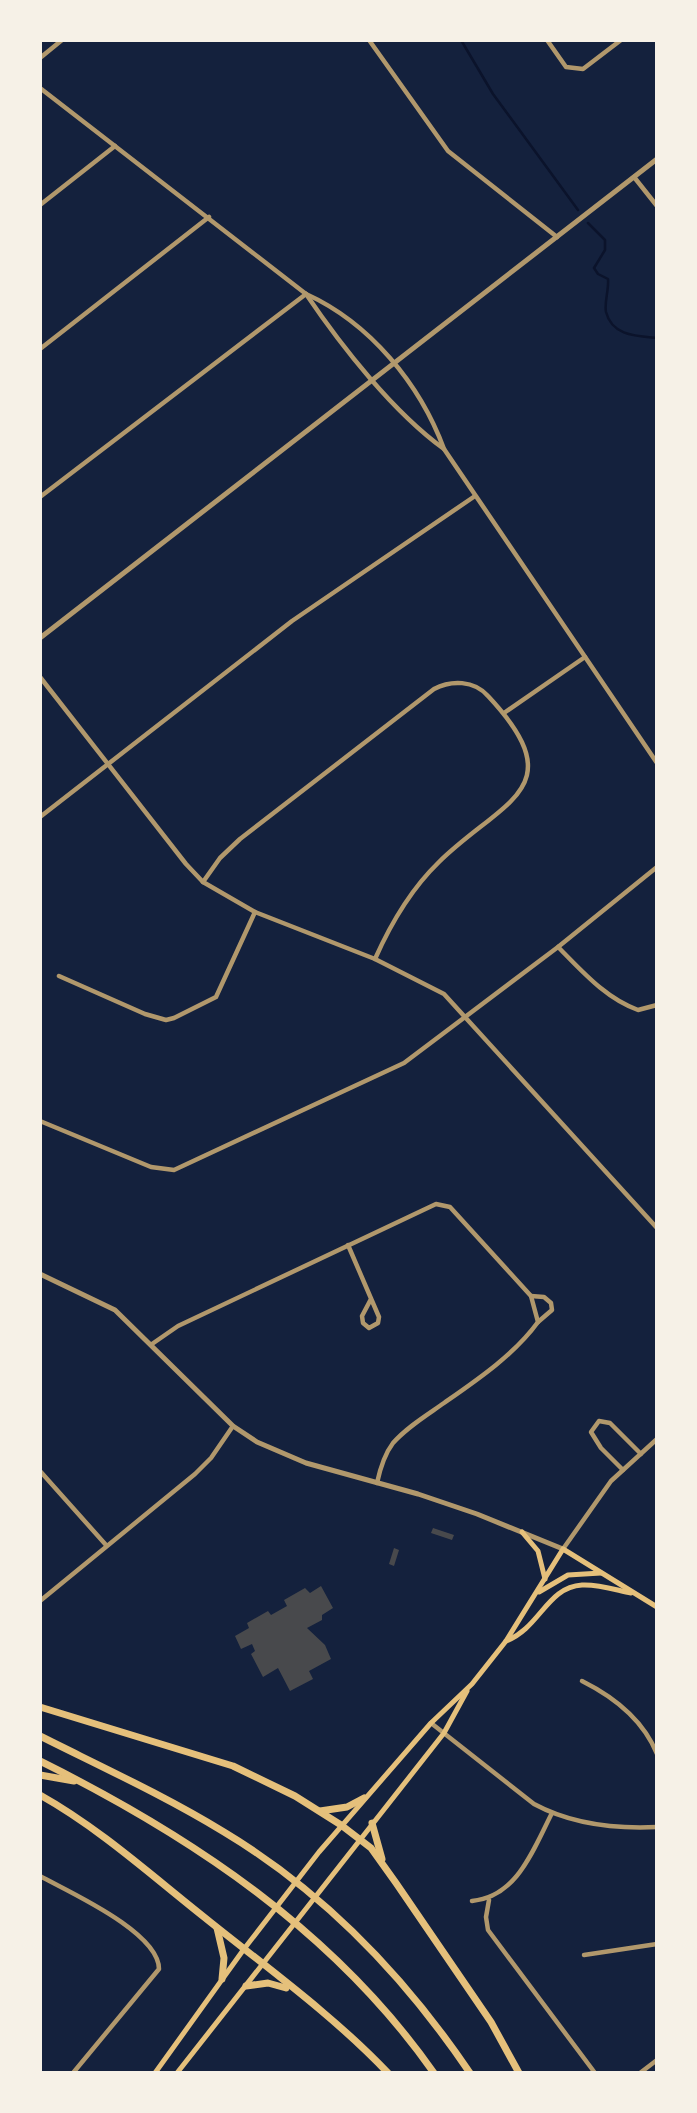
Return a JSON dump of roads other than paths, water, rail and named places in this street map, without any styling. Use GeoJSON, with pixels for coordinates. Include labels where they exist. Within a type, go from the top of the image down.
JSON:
{"type":"FeatureCollection","features":[{"type":"Feature","properties":{"kind":"highway"},"geometry":{"type":"LineString","coordinates":[[40,1707],[203,1755],[263,1780],[320,1811],[360,1839],[386,1869],[491,2022],[519,2073]]}},
{"type":"Feature","properties":{"kind":"highway"},"geometry":{"type":"LineString","coordinates":[[40,1736],[225,1832],[290,1878],[354,1933],[398,1978],[470,2073]]}},
{"type":"Feature","properties":{"kind":"highway"},"geometry":{"type":"LineString","coordinates":[[40,1761],[205,1855],[278,1905],[331,1951],[374,1996],[434,2073]]}},
{"type":"Feature","properties":{"kind":"highway"},"geometry":{"type":"LineString","coordinates":[[40,1775],[78,1781]]}},
{"type":"Feature","properties":{"kind":"highway"},"geometry":{"type":"LineString","coordinates":[[40,1796],[70,1813],[217,1927],[350,2036],[387,2073]]}},
{"type":"Feature","properties":{"kind":"highway"},"geometry":{"type":"LineString","coordinates":[[320,1811],[347,1807],[364,1798]]}},
{"type":"Feature","properties":{"kind":"highway"},"geometry":{"type":"LineString","coordinates":[[372,1823],[386,1869]]}},
{"type":"Feature","properties":{"kind":"highway"},"geometry":{"type":"LineString","coordinates":[[217,1927],[224,1952],[222,1979]]}},
{"type":"Feature","properties":{"kind":"highway"},"geometry":{"type":"LineString","coordinates":[[246,1986],[268,1983],[292,1989]]}},
{"type":"Feature","properties":{"kind":"main road"},"geometry":{"type":"LineString","coordinates":[[522,1531],[538,1551],[545,1579]]}},
{"type":"Feature","properties":{"kind":"main road"},"geometry":{"type":"LineString","coordinates":[[155,2073],[244,1949],[319,1852],[431,1723],[472,1684],[506,1641],[563,1549],[657,1607]]}},
{"type":"Feature","properties":{"kind":"main road"},"geometry":{"type":"LineString","coordinates":[[537,1593],[568,1575],[601,1573]]}},
{"type":"Feature","properties":{"kind":"main road"},"geometry":{"type":"LineString","coordinates":[[506,1641],[524,1634],[553,1598],[572,1587],[584,1585],[636,1595]]}},
{"type":"Feature","properties":{"kind":"main road"},"geometry":{"type":"LineString","coordinates":[[177,2073],[444,1733],[472,1684]]}},
{"type":"Feature","properties":{"kind":"street"},"geometry":{"type":"LineString","coordinates":[[40,58],[62,40]]}},
{"type":"Feature","properties":{"kind":"street"},"geometry":{"type":"LineString","coordinates":[[369,40],[447,151],[557,237]]}},
{"type":"Feature","properties":{"kind":"street"},"geometry":{"type":"LineString","coordinates":[[547,40],[566,67],[583,69],[621,40]]}},
{"type":"Feature","properties":{"kind":"street"},"geometry":{"type":"LineString","coordinates":[[40,88],[306,294],[325,303],[396,361],[436,429],[444,449],[657,763]]}},
{"type":"Feature","properties":{"kind":"street"},"geometry":{"type":"LineString","coordinates":[[40,205],[115,146]]}},
{"type":"Feature","properties":{"kind":"street"},"geometry":{"type":"LineString","coordinates":[[40,638],[657,159]]}},
{"type":"Feature","properties":{"kind":"street"},"geometry":{"type":"LineString","coordinates":[[634,177],[657,206]]}},
{"type":"Feature","properties":{"kind":"street"},"geometry":{"type":"LineString","coordinates":[[40,349],[209,217]]}},
{"type":"Feature","properties":{"kind":"street"},"geometry":{"type":"LineString","coordinates":[[306,294],[374,380],[428,437],[444,449]]}},
{"type":"Feature","properties":{"kind":"street"},"geometry":{"type":"LineString","coordinates":[[40,497],[306,294]]}},
{"type":"Feature","properties":{"kind":"street"},"geometry":{"type":"LineString","coordinates":[[40,817],[301,614],[475,496]]}},
{"type":"Feature","properties":{"kind":"street"},"geometry":{"type":"LineString","coordinates":[[504,713],[585,657]]}},
{"type":"Feature","properties":{"kind":"street"},"geometry":{"type":"LineString","coordinates":[[40,677],[203,882],[255,912],[374,959],[444,994],[657,1228]]}},
{"type":"Feature","properties":{"kind":"street"},"geometry":{"type":"LineString","coordinates":[[203,882],[220,858],[240,839],[434,689],[453,681],[483,691],[504,713],[526,747],[526,784],[514,800],[440,860],[410,894],[374,959]]}},
{"type":"Feature","properties":{"kind":"street"},"geometry":{"type":"LineString","coordinates":[[40,1121],[151,1167],[174,1170],[404,1063],[558,947],[657,867]]}},
{"type":"Feature","properties":{"kind":"street"},"geometry":{"type":"LineString","coordinates":[[59,976],[147,1015],[166,1020],[174,1018],[216,997],[255,912]]}},
{"type":"Feature","properties":{"kind":"street"},"geometry":{"type":"LineString","coordinates":[[558,947],[598,987],[624,1004],[638,1010],[657,1005]]}},
{"type":"Feature","properties":{"kind":"street"},"geometry":{"type":"LineString","coordinates":[[152,1344],[178,1326],[436,1204],[444,1204],[459,1214],[531,1296],[538,1322]]}},
{"type":"Feature","properties":{"kind":"street"},"geometry":{"type":"LineString","coordinates":[[348,1245],[379,1318],[379,1323],[369,1328],[363,1323],[362,1316],[370,1298]]}},
{"type":"Feature","properties":{"kind":"street"},"geometry":{"type":"LineString","coordinates":[[40,1274],[115,1310],[233,1426],[257,1442],[299,1461],[377,1483],[522,1531],[563,1549],[593,1504],[623,1470],[657,1439]]}},
{"type":"Feature","properties":{"kind":"street"},"geometry":{"type":"LineString","coordinates":[[377,1483],[382,1462],[393,1443],[417,1422],[471,1385],[529,1335],[538,1322],[552,1310],[551,1303],[544,1297],[531,1296]]}},
{"type":"Feature","properties":{"kind":"street"},"geometry":{"type":"LineString","coordinates":[[623,1470],[601,1448],[591,1432],[598,1421],[610,1423],[641,1454]]}},
{"type":"Feature","properties":{"kind":"street"},"geometry":{"type":"LineString","coordinates":[[40,1601],[197,1472],[212,1458],[233,1426]]}},
{"type":"Feature","properties":{"kind":"street"},"geometry":{"type":"LineString","coordinates":[[40,1471],[106,1545]]}},
{"type":"Feature","properties":{"kind":"street"},"geometry":{"type":"LineString","coordinates":[[582,1681],[607,1694],[632,1715],[657,1754]]}},
{"type":"Feature","properties":{"kind":"street"},"geometry":{"type":"LineString","coordinates":[[431,1723],[534,1804],[552,1814],[618,1827],[657,1827]]}},
{"type":"Feature","properties":{"kind":"street"},"geometry":{"type":"LineString","coordinates":[[472,1901],[489,1900],[517,1879],[552,1814]]}},
{"type":"Feature","properties":{"kind":"street"},"geometry":{"type":"LineString","coordinates":[[40,1876],[125,1924],[153,1952],[159,1964],[159,1969],[73,2073]]}},
{"type":"Feature","properties":{"kind":"street"},"geometry":{"type":"LineString","coordinates":[[489,1900],[486,1917],[488,1930],[595,2073]]}},
{"type":"Feature","properties":{"kind":"street"},"geometry":{"type":"LineString","coordinates":[[584,1955],[657,1944]]}},
{"type":"Feature","properties":{"kind":"street"},"geometry":{"type":"LineString","coordinates":[[640,2073],[657,2060]]}},
{"type":"Feature","properties":{"kind":"waterway"},"geometry":{"type":"LineString","coordinates":[[461,40],[493,94],[578,210]]}},
{"type":"Feature","properties":{"kind":"waterway"},"geometry":{"type":"LineString","coordinates":[[588,223],[605,240],[605,250],[594,268],[598,274],[608,279],[606,312],[609,320],[626,333],[657,338]]}}]}
